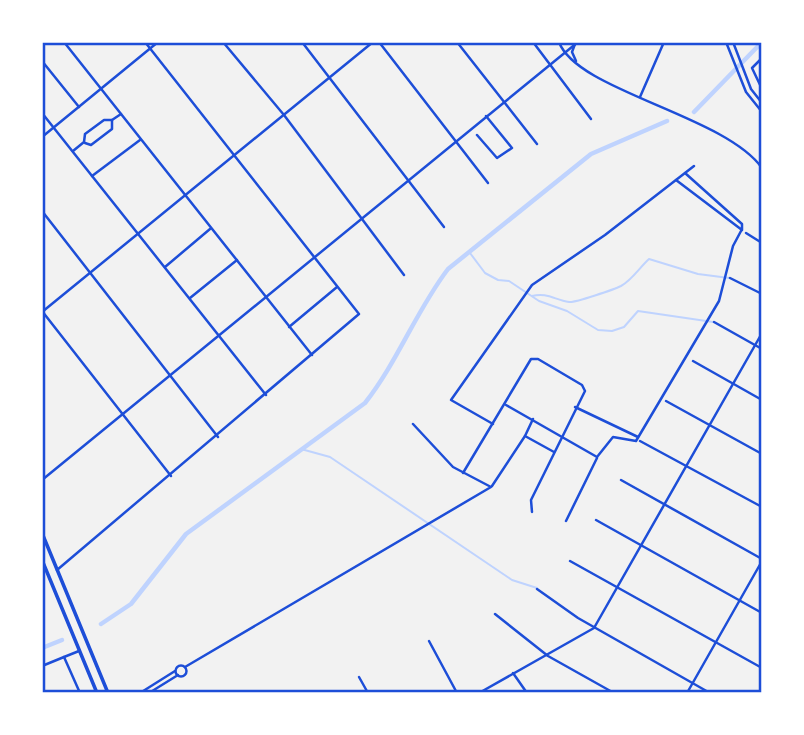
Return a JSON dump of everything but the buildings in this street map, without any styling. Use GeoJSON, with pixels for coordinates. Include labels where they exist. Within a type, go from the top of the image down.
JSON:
{"type":"FeatureCollection","features":[{"type":"Feature","properties":{"kind":"highway"},"geometry":{"type":"LineString","coordinates":[[43,536],[108,693]]}},
{"type":"Feature","properties":{"kind":"highway"},"geometry":{"type":"LineString","coordinates":[[42,560],[77,652],[97,693]]}},
{"type":"Feature","properties":{"kind":"highway"},"geometry":{"type":"LineString","coordinates":[[84,662],[93,658]]}},
{"type":"Feature","properties":{"kind":"street"},"geometry":{"type":"LineString","coordinates":[[64,42],[312,355]]}},
{"type":"Feature","properties":{"kind":"street"},"geometry":{"type":"LineString","coordinates":[[57,570],[358,317],[358,312],[145,42]]}},
{"type":"Feature","properties":{"kind":"street"},"geometry":{"type":"LineString","coordinates":[[42,137],[158,42]]}},
{"type":"Feature","properties":{"kind":"street"},"geometry":{"type":"LineString","coordinates":[[223,42],[284,115],[404,275]]}},
{"type":"Feature","properties":{"kind":"street"},"geometry":{"type":"LineString","coordinates":[[302,42],[444,227]]}},
{"type":"Feature","properties":{"kind":"street"},"geometry":{"type":"LineString","coordinates":[[171,476],[42,312],[373,42]]}},
{"type":"Feature","properties":{"kind":"street"},"geometry":{"type":"LineString","coordinates":[[379,42],[488,183]]}},
{"type":"Feature","properties":{"kind":"street"},"geometry":{"type":"LineString","coordinates":[[457,42],[537,144]]}},
{"type":"Feature","properties":{"kind":"street"},"geometry":{"type":"LineString","coordinates":[[533,42],[591,120]]}},
{"type":"Feature","properties":{"kind":"street"},"geometry":{"type":"LineString","coordinates":[[559,42],[563,52],[579,64],[640,97],[716,132],[746,150],[762,168]]}},
{"type":"Feature","properties":{"kind":"street"},"geometry":{"type":"LineString","coordinates":[[640,97],[664,42]]}},
{"type":"Feature","properties":{"kind":"street"},"geometry":{"type":"LineString","coordinates":[[726,42],[746,92],[762,112]]}},
{"type":"Feature","properties":{"kind":"street"},"geometry":{"type":"LineString","coordinates":[[733,42],[751,89],[762,103]]}},
{"type":"Feature","properties":{"kind":"street"},"geometry":{"type":"LineString","coordinates":[[42,480],[576,43]]}},
{"type":"Feature","properties":{"kind":"street"},"geometry":{"type":"LineString","coordinates":[[576,43],[573,55],[579,64]]}},
{"type":"Feature","properties":{"kind":"street"},"geometry":{"type":"LineString","coordinates":[[762,58],[752,68],[762,89]]}},
{"type":"Feature","properties":{"kind":"street"},"geometry":{"type":"LineString","coordinates":[[42,61],[79,107]]}},
{"type":"Feature","properties":{"kind":"street"},"geometry":{"type":"LineString","coordinates":[[42,113],[266,395]]}},
{"type":"Feature","properties":{"kind":"street"},"geometry":{"type":"LineString","coordinates":[[73,151],[84,142],[85,134],[104,120],[112,120],[121,114]]}},
{"type":"Feature","properties":{"kind":"street"},"geometry":{"type":"LineString","coordinates":[[477,135],[497,158],[512,148],[486,116]]}},
{"type":"Feature","properties":{"kind":"street"},"geometry":{"type":"LineString","coordinates":[[84,142],[91,145],[112,130],[112,120]]}},
{"type":"Feature","properties":{"kind":"street"},"geometry":{"type":"LineString","coordinates":[[92,176],[141,139]]}},
{"type":"Feature","properties":{"kind":"street"},"geometry":{"type":"LineString","coordinates":[[493,424],[451,400],[532,285],[694,166]]}},
{"type":"Feature","properties":{"kind":"street"},"geometry":{"type":"LineString","coordinates":[[639,439],[719,301],[733,246],[741,230],[742,224],[685,173]]}},
{"type":"Feature","properties":{"kind":"street"},"geometry":{"type":"LineString","coordinates":[[676,180],[741,230]]}},
{"type":"Feature","properties":{"kind":"street"},"geometry":{"type":"LineString","coordinates":[[42,211],[218,437]]}},
{"type":"Feature","properties":{"kind":"street"},"geometry":{"type":"LineString","coordinates":[[165,267],[211,228]]}},
{"type":"Feature","properties":{"kind":"street"},"geometry":{"type":"LineString","coordinates":[[746,233],[762,243]]}},
{"type":"Feature","properties":{"kind":"street"},"geometry":{"type":"LineString","coordinates":[[189,298],[237,260]]}},
{"type":"Feature","properties":{"kind":"street"},"geometry":{"type":"LineString","coordinates":[[730,278],[762,295]]}},
{"type":"Feature","properties":{"kind":"street"},"geometry":{"type":"LineString","coordinates":[[289,327],[337,287]]}},
{"type":"Feature","properties":{"kind":"street"},"geometry":{"type":"LineString","coordinates":[[714,322],[762,349]]}},
{"type":"Feature","properties":{"kind":"street"},"geometry":{"type":"LineString","coordinates":[[479,693],[594,628],[762,333]]}},
{"type":"Feature","properties":{"kind":"street"},"geometry":{"type":"LineString","coordinates":[[463,473],[534,358],[585,387],[531,500],[532,512]]}},
{"type":"Feature","properties":{"kind":"street"},"geometry":{"type":"LineString","coordinates":[[692,361],[762,400]]}},
{"type":"Feature","properties":{"kind":"street"},"geometry":{"type":"LineString","coordinates":[[666,401],[762,454]]}},
{"type":"Feature","properties":{"kind":"street"},"geometry":{"type":"LineString","coordinates":[[506,405],[563,435],[597,457]]}},
{"type":"Feature","properties":{"kind":"street"},"geometry":{"type":"LineString","coordinates":[[575,407],[623,429],[762,507]]}},
{"type":"Feature","properties":{"kind":"street"},"geometry":{"type":"LineString","coordinates":[[140,693],[179,666],[185,667],[492,486],[533,419]]}},
{"type":"Feature","properties":{"kind":"street"},"geometry":{"type":"LineString","coordinates":[[413,424],[453,467],[492,486]]}},
{"type":"Feature","properties":{"kind":"street"},"geometry":{"type":"LineString","coordinates":[[621,436],[623,429]]}},
{"type":"Feature","properties":{"kind":"street"},"geometry":{"type":"LineString","coordinates":[[525,436],[554,452]]}},
{"type":"Feature","properties":{"kind":"street"},"geometry":{"type":"LineString","coordinates":[[566,521],[607,440],[621,436],[639,439]]}},
{"type":"Feature","properties":{"kind":"street"},"geometry":{"type":"LineString","coordinates":[[621,480],[762,560],[687,693]]}},
{"type":"Feature","properties":{"kind":"street"},"geometry":{"type":"LineString","coordinates":[[596,520],[762,613]]}},
{"type":"Feature","properties":{"kind":"street"},"geometry":{"type":"LineString","coordinates":[[570,561],[762,668]]}},
{"type":"Feature","properties":{"kind":"street"},"geometry":{"type":"LineString","coordinates":[[537,589],[594,628],[710,693]]}},
{"type":"Feature","properties":{"kind":"street"},"geometry":{"type":"LineString","coordinates":[[495,614],[548,656],[614,693]]}},
{"type":"Feature","properties":{"kind":"street"},"geometry":{"type":"LineString","coordinates":[[429,640],[457,693]]}},
{"type":"Feature","properties":{"kind":"street"},"geometry":{"type":"LineString","coordinates":[[42,666],[77,652]]}},
{"type":"Feature","properties":{"kind":"street"},"geometry":{"type":"LineString","coordinates":[[64,657],[80,693]]}},
{"type":"Feature","properties":{"kind":"street"},"geometry":{"type":"LineString","coordinates":[[149,693],[186,673],[185,667]]}},
{"type":"Feature","properties":{"kind":"street"},"geometry":{"type":"LineString","coordinates":[[175,671],[178,675]]}},
{"type":"Feature","properties":{"kind":"street"},"geometry":{"type":"LineString","coordinates":[[513,673],[527,693]]}},
{"type":"Feature","properties":{"kind":"street"},"geometry":{"type":"LineString","coordinates":[[359,677],[368,693]]}},
{"type":"Feature","properties":{"kind":"waterway"},"geometry":{"type":"LineString","coordinates":[[694,112],[762,42]]}},
{"type":"Feature","properties":{"kind":"waterway"},"geometry":{"type":"LineString","coordinates":[[101,624],[131,604],[186,534],[365,403],[448,269],[591,154],[667,121]]}},
{"type":"Feature","properties":{"kind":"waterway"},"geometry":{"type":"LineString","coordinates":[[470,253],[485,273],[498,280],[509,281],[539,301],[567,311],[598,330],[612,331],[624,327],[638,311],[713,322]]}},
{"type":"Feature","properties":{"kind":"waterway"},"geometry":{"type":"LineString","coordinates":[[532,296],[547,296],[569,302],[595,296],[625,283],[649,259],[698,274],[729,278]]}},
{"type":"Feature","properties":{"kind":"waterway"},"geometry":{"type":"LineString","coordinates":[[301,449],[330,457],[512,580],[537,588]]}},
{"type":"Feature","properties":{"kind":"waterway"},"geometry":{"type":"LineString","coordinates":[[42,648],[62,640]]}}]}
